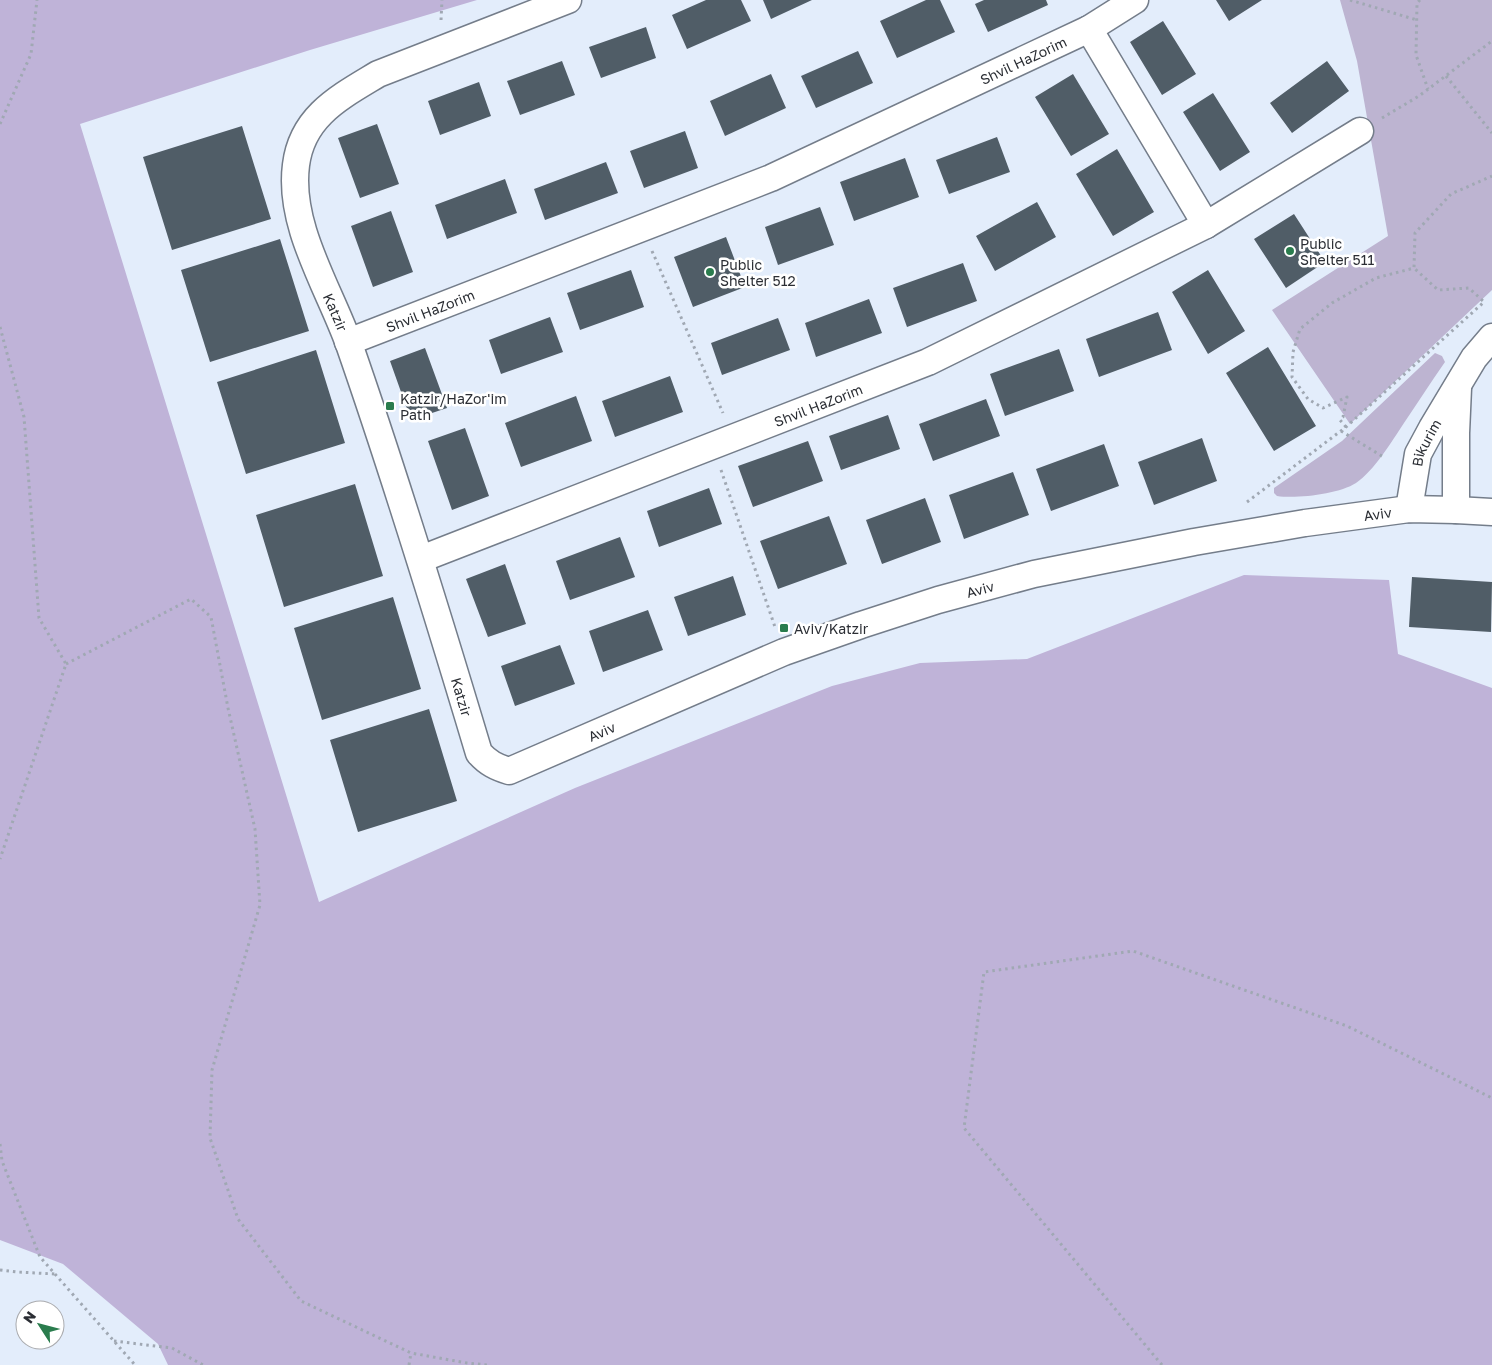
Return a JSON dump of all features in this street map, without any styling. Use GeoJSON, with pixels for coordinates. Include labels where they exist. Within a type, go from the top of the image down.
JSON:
{"type":"FeatureCollection","features":[{"type":"Feature","properties":{"kind":"street","name":"Katzir"},"geometry":{"type":"LineString","coordinates":[[496,768],[479,753],[421,559],[348,342],[306,240],[295,183],[296,166],[299,148],[306,132],[317,117],[332,102],[378,74],[568,0]]}},
{"type":"Feature","properties":{"kind":"street","name":"Shvil HaZorim"},"geometry":{"type":"LineString","coordinates":[[348,342],[771,178],[1090,29],[1135,0]]}},
{"type":"Feature","properties":{"kind":"street"},"geometry":{"type":"LineString","coordinates":[[1090,29],[1206,225]]}},
{"type":"Feature","properties":{"kind":"street","name":"Shvil HaZorim"},"geometry":{"type":"LineString","coordinates":[[421,559],[928,362],[1206,225],[1360,131]]}},
{"type":"Feature","properties":{"kind":"street","name":"Bikurim"},"geometry":{"type":"LineString","coordinates":[[1409,508],[1418,454],[1474,358],[1492,337]]}},
{"type":"Feature","properties":{"kind":"street","name":"Bikurim"},"geometry":{"type":"LineString","coordinates":[[1456,510],[1458,384]]}},
{"type":"Feature","properties":{"kind":"street","name":"Aviv"},"geometry":{"type":"LineString","coordinates":[[496,768],[509,771],[784,652],[938,600],[1034,574],[1194,542],[1409,508],[1492,512]]}},
{"type":"Feature","properties":{"kind":"path"},"geometry":{"type":"LineString","coordinates":[[0,124],[31,54],[37,0]]}},
{"type":"Feature","properties":{"kind":"path"},"geometry":{"type":"LineString","coordinates":[[1350,0],[1417,20]]}},
{"type":"Feature","properties":{"kind":"path"},"geometry":{"type":"LineString","coordinates":[[1420,0],[1417,3],[1416,55],[1428,89]]}},
{"type":"Feature","properties":{"kind":"path"},"geometry":{"type":"LineString","coordinates":[[1360,131],[1428,89],[1492,40]]}},
{"type":"Feature","properties":{"kind":"path"},"geometry":{"type":"LineString","coordinates":[[1446,76],[1492,133]]}},
{"type":"Feature","properties":{"kind":"path"},"geometry":{"type":"LineString","coordinates":[[1247,502],[1346,427],[1484,302],[1469,288],[1438,290],[1414,268],[1415,234],[1451,194],[1492,176]]}},
{"type":"Feature","properties":{"kind":"path"},"geometry":{"type":"LineString","coordinates":[[641,228],[723,442],[777,634]]}},
{"type":"Feature","properties":{"kind":"path"},"geometry":{"type":"LineString","coordinates":[[1346,427],[1340,420],[1344,417],[1347,397],[1323,408],[1308,399],[1292,377],[1293,352],[1300,329],[1332,304],[1376,278],[1414,268]]}},
{"type":"Feature","properties":{"kind":"path"},"geometry":{"type":"LineString","coordinates":[[0,327],[24,417],[39,618],[66,664]]}},
{"type":"Feature","properties":{"kind":"path"},"geometry":{"type":"LineString","coordinates":[[1340,431],[1386,458]]}},
{"type":"Feature","properties":{"kind":"path"},"geometry":{"type":"LineString","coordinates":[[0,860],[66,664],[191,600],[211,617],[228,708],[256,829],[260,905],[212,1070],[210,1138],[238,1220],[301,1301],[411,1353],[487,1365]]}},
{"type":"Feature","properties":{"kind":"path"},"geometry":{"type":"LineString","coordinates":[[1162,1365],[964,1128],[984,972],[1133,951],[1347,1026],[1492,1098]]}},
{"type":"Feature","properties":{"kind":"path"},"geometry":{"type":"LineString","coordinates":[[0,1144],[2,1161],[40,1257],[135,1365]]}},
{"type":"Feature","properties":{"kind":"path"},"geometry":{"type":"LineString","coordinates":[[0,1270],[56,1274]]}},
{"type":"Feature","properties":{"kind":"path"},"geometry":{"type":"LineString","coordinates":[[114,1341],[172,1348],[203,1365]]}},
{"type":"Feature","properties":{"kind":"path"},"geometry":{"type":"LineString","coordinates":[[409,1365],[411,1353]]}},
{"type":"Feature","properties":{"kind":"shaded area"},"geometry":{"type":"Polygon","coordinates":[[[0,0],[477,0],[310,50],[80,124],[319,902],[575,788],[832,686],[920,663],[1027,659],[1244,575],[1389,580],[1398,654],[1492,688],[1492,1365],[168,1365],[158,1344],[63,1264],[0,1240],[0,0]]]}},
{"type":"Feature","properties":{"kind":"shaded area"},"geometry":{"type":"Polygon","coordinates":[[[1340,0],[1492,0],[1492,290],[1350,424],[1272,310],[1388,236],[1357,61],[1340,0]]]}},
{"type":"Feature","properties":{"kind":"shaded area"},"geometry":{"type":"Polygon","coordinates":[[[1435,353],[1442,356],[1445,362],[1382,455],[1363,478],[1349,487],[1318,495],[1285,497],[1277,496],[1274,493],[1274,488],[1342,441],[1435,353]]]}},
{"type":"Feature","properties":{"kind":"building"},"geometry":{"type":"Polygon","coordinates":[[[706,0],[741,0],[751,21],[687,49],[672,15],[706,0]]]}},
{"type":"Feature","properties":{"kind":"building"},"geometry":{"type":"Polygon","coordinates":[[[763,0],[812,0],[771,19],[763,0]]]}},
{"type":"Feature","properties":{"kind":"building"},"geometry":{"type":"Polygon","coordinates":[[[926,0],[940,0],[955,32],[897,58],[880,21],[926,0]]]}},
{"type":"Feature","properties":{"kind":"building"},"geometry":{"type":"Polygon","coordinates":[[[984,0],[1046,0],[1048,5],[988,32],[975,4],[984,0]]]}},
{"type":"Feature","properties":{"kind":"building"},"geometry":{"type":"Polygon","coordinates":[[[1216,0],[1262,0],[1229,21],[1216,0]]]}},
{"type":"Feature","properties":{"kind":"building"},"geometry":{"type":"Polygon","coordinates":[[[1163,21],[1196,74],[1162,95],[1130,42],[1163,21]]]}},
{"type":"Feature","properties":{"kind":"building"},"geometry":{"type":"Polygon","coordinates":[[[646,27],[656,58],[601,78],[589,47],[646,27]]]}},
{"type":"Feature","properties":{"kind":"building"},"geometry":{"type":"Polygon","coordinates":[[[858,51],[873,83],[816,108],[801,76],[858,51]]]}},
{"type":"Feature","properties":{"kind":"building"},"geometry":{"type":"Polygon","coordinates":[[[562,61],[575,95],[520,115],[507,81],[562,61]]]}},
{"type":"Feature","properties":{"kind":"building"},"geometry":{"type":"Polygon","coordinates":[[[1327,61],[1349,91],[1292,133],[1270,103],[1327,61]]]}},
{"type":"Feature","properties":{"kind":"building"},"geometry":{"type":"Polygon","coordinates":[[[771,74],[786,108],[725,136],[710,101],[771,74]]]}},
{"type":"Feature","properties":{"kind":"building"},"geometry":{"type":"Polygon","coordinates":[[[1073,74],[1109,134],[1071,156],[1035,97],[1073,74]]]}},
{"type":"Feature","properties":{"kind":"building"},"geometry":{"type":"Polygon","coordinates":[[[479,82],[491,116],[440,135],[428,101],[479,82]]]}},
{"type":"Feature","properties":{"kind":"building"},"geometry":{"type":"Polygon","coordinates":[[[1213,93],[1250,152],[1220,171],[1183,112],[1213,93]]]}},
{"type":"Feature","properties":{"kind":"building"},"geometry":{"type":"Polygon","coordinates":[[[377,124],[399,184],[360,198],[338,138],[377,124]]]}},
{"type":"Feature","properties":{"kind":"building"},"geometry":{"type":"Polygon","coordinates":[[[242,126],[271,219],[172,250],[143,157],[242,126]]]}},
{"type":"Feature","properties":{"kind":"building"},"geometry":{"type":"Polygon","coordinates":[[[685,131],[698,168],[644,188],[630,151],[685,131]]]}},
{"type":"Feature","properties":{"kind":"building"},"geometry":{"type":"Polygon","coordinates":[[[997,137],[1010,172],[949,194],[936,160],[997,137]]]}},
{"type":"Feature","properties":{"kind":"building"},"geometry":{"type":"Polygon","coordinates":[[[1117,149],[1154,212],[1113,236],[1076,174],[1117,149]]]}},
{"type":"Feature","properties":{"kind":"building"},"geometry":{"type":"Polygon","coordinates":[[[905,158],[919,197],[854,221],[840,182],[905,158]]]}},
{"type":"Feature","properties":{"kind":"building"},"geometry":{"type":"Polygon","coordinates":[[[606,162],[618,193],[545,220],[534,189],[606,162]]]}},
{"type":"Feature","properties":{"kind":"building"},"geometry":{"type":"Polygon","coordinates":[[[505,179],[517,213],[447,239],[435,205],[505,179]]]}},
{"type":"Feature","properties":{"kind":"building"},"geometry":{"type":"Polygon","coordinates":[[[1037,202],[1056,237],[995,271],[976,236],[1037,202]]]}},
{"type":"Feature","properties":{"kind":"building"},"geometry":{"type":"Polygon","coordinates":[[[820,207],[834,245],[778,265],[765,227],[820,207]]]}},
{"type":"Feature","properties":{"kind":"building"},"geometry":{"type":"Polygon","coordinates":[[[391,211],[413,272],[373,287],[351,226],[391,211]]]}},
{"type":"Feature","properties":{"kind":"building","name":"Public Shelter 511"},"geometry":{"type":"Polygon","coordinates":[[[1294,214],[1325,262],[1286,288],[1254,239],[1294,214]]]}},
{"type":"Feature","properties":{"kind":"building","name":"Public Shelter 512"},"geometry":{"type":"Polygon","coordinates":[[[726,237],[745,287],[693,307],[674,257],[726,237]]]}},
{"type":"Feature","properties":{"kind":"building"},"geometry":{"type":"Polygon","coordinates":[[[280,239],[309,331],[210,362],[181,270],[280,239]]]}},
{"type":"Feature","properties":{"kind":"building"},"geometry":{"type":"Polygon","coordinates":[[[963,263],[977,301],[907,327],[893,288],[963,263]]]}},
{"type":"Feature","properties":{"kind":"building"},"geometry":{"type":"Polygon","coordinates":[[[631,270],[644,307],[580,330],[567,293],[631,270]]]}},
{"type":"Feature","properties":{"kind":"building"},"geometry":{"type":"Polygon","coordinates":[[[1208,270],[1245,331],[1208,354],[1172,292],[1208,270]]]}},
{"type":"Feature","properties":{"kind":"building"},"geometry":{"type":"Polygon","coordinates":[[[869,299],[882,333],[816,357],[805,323],[869,299]]]}},
{"type":"Feature","properties":{"kind":"building"},"geometry":{"type":"Polygon","coordinates":[[[1158,312],[1172,350],[1099,377],[1086,339],[1158,312]]]}},
{"type":"Feature","properties":{"kind":"building"},"geometry":{"type":"Polygon","coordinates":[[[550,317],[563,352],[501,374],[489,340],[550,317]]]}},
{"type":"Feature","properties":{"kind":"building"},"geometry":{"type":"Polygon","coordinates":[[[778,318],[790,350],[722,375],[711,343],[778,318]]]}},
{"type":"Feature","properties":{"kind":"building"},"geometry":{"type":"Polygon","coordinates":[[[1268,347],[1316,426],[1274,451],[1226,373],[1268,347]]]}},
{"type":"Feature","properties":{"kind":"building"},"geometry":{"type":"Polygon","coordinates":[[[425,348],[447,408],[411,420],[390,361],[425,348]]]}},
{"type":"Feature","properties":{"kind":"building"},"geometry":{"type":"Polygon","coordinates":[[[1059,349],[1074,391],[1005,416],[990,374],[1059,349]]]}},
{"type":"Feature","properties":{"kind":"building"},"geometry":{"type":"Polygon","coordinates":[[[316,350],[345,443],[246,474],[217,382],[316,350]]]}},
{"type":"Feature","properties":{"kind":"building"},"geometry":{"type":"Polygon","coordinates":[[[670,376],[683,412],[615,437],[602,401],[670,376]]]}},
{"type":"Feature","properties":{"kind":"building"},"geometry":{"type":"Polygon","coordinates":[[[576,396],[592,441],[521,467],[505,423],[576,396]]]}},
{"type":"Feature","properties":{"kind":"building"},"geometry":{"type":"Polygon","coordinates":[[[986,399],[1000,436],[933,461],[919,424],[986,399]]]}},
{"type":"Feature","properties":{"kind":"building"},"geometry":{"type":"Polygon","coordinates":[[[888,415],[900,449],[841,470],[829,436],[888,415]]]}},
{"type":"Feature","properties":{"kind":"building"},"geometry":{"type":"Polygon","coordinates":[[[465,428],[489,496],[452,510],[428,441],[465,428]]]}},
{"type":"Feature","properties":{"kind":"building"},"geometry":{"type":"Polygon","coordinates":[[[1202,438],[1217,481],[1154,505],[1138,462],[1202,438]]]}},
{"type":"Feature","properties":{"kind":"building"},"geometry":{"type":"Polygon","coordinates":[[[808,441],[823,481],[753,507],[738,466],[808,441]]]}},
{"type":"Feature","properties":{"kind":"building"},"geometry":{"type":"Polygon","coordinates":[[[1104,444],[1119,486],[1051,511],[1036,469],[1104,444]]]}},
{"type":"Feature","properties":{"kind":"building"},"geometry":{"type":"Polygon","coordinates":[[[1013,472],[1029,515],[964,539],[949,495],[1013,472]]]}},
{"type":"Feature","properties":{"kind":"building"},"geometry":{"type":"Polygon","coordinates":[[[355,484],[383,576],[284,607],[256,515],[355,484]]]}},
{"type":"Feature","properties":{"kind":"building"},"geometry":{"type":"Polygon","coordinates":[[[709,488],[722,524],[659,547],[647,511],[709,488]]]}},
{"type":"Feature","properties":{"kind":"building"},"geometry":{"type":"Polygon","coordinates":[[[925,498],[941,542],[882,564],[866,520],[925,498]]]}},
{"type":"Feature","properties":{"kind":"building"},"geometry":{"type":"Polygon","coordinates":[[[829,516],[847,564],[778,589],[760,541],[829,516]]]}},
{"type":"Feature","properties":{"kind":"building"},"geometry":{"type":"Polygon","coordinates":[[[620,537],[635,577],[570,600],[556,561],[620,537]]]}},
{"type":"Feature","properties":{"kind":"building"},"geometry":{"type":"Polygon","coordinates":[[[505,564],[526,624],[488,637],[466,579],[505,564]]]}},
{"type":"Feature","properties":{"kind":"building"},"geometry":{"type":"Polygon","coordinates":[[[733,576],[746,615],[688,636],[674,597],[733,576]]]}},
{"type":"Feature","properties":{"kind":"building"},"geometry":{"type":"Polygon","coordinates":[[[1412,577],[1492,582],[1491,632],[1409,627],[1412,577]]]}},
{"type":"Feature","properties":{"kind":"building"},"geometry":{"type":"Polygon","coordinates":[[[393,597],[421,689],[322,720],[294,628],[393,597]]]}},
{"type":"Feature","properties":{"kind":"building"},"geometry":{"type":"Polygon","coordinates":[[[648,610],[663,650],[603,672],[589,631],[648,610]]]}},
{"type":"Feature","properties":{"kind":"building"},"geometry":{"type":"Polygon","coordinates":[[[560,645],[575,684],[515,706],[501,666],[560,645]]]}},
{"type":"Feature","properties":{"kind":"building"},"geometry":{"type":"Polygon","coordinates":[[[429,709],[457,801],[358,832],[330,740],[429,709]]]}},
{"type":"Feature","properties":{"kind":"place","name":"Public Shelter 511"},"geometry":{"type":"Point","coordinates":[1290,251]}},
{"type":"Feature","properties":{"kind":"place","name":"Public Shelter 512"},"geometry":{"type":"Point","coordinates":[710,272]}},
{"type":"Feature","properties":{"kind":"place","name":"Katzir/HaZor'im Path"},"geometry":{"type":"Point","coordinates":[390,406]}},
{"type":"Feature","properties":{"kind":"place","name":"Aviv/Katzir"},"geometry":{"type":"Point","coordinates":[784,628]}}]}
